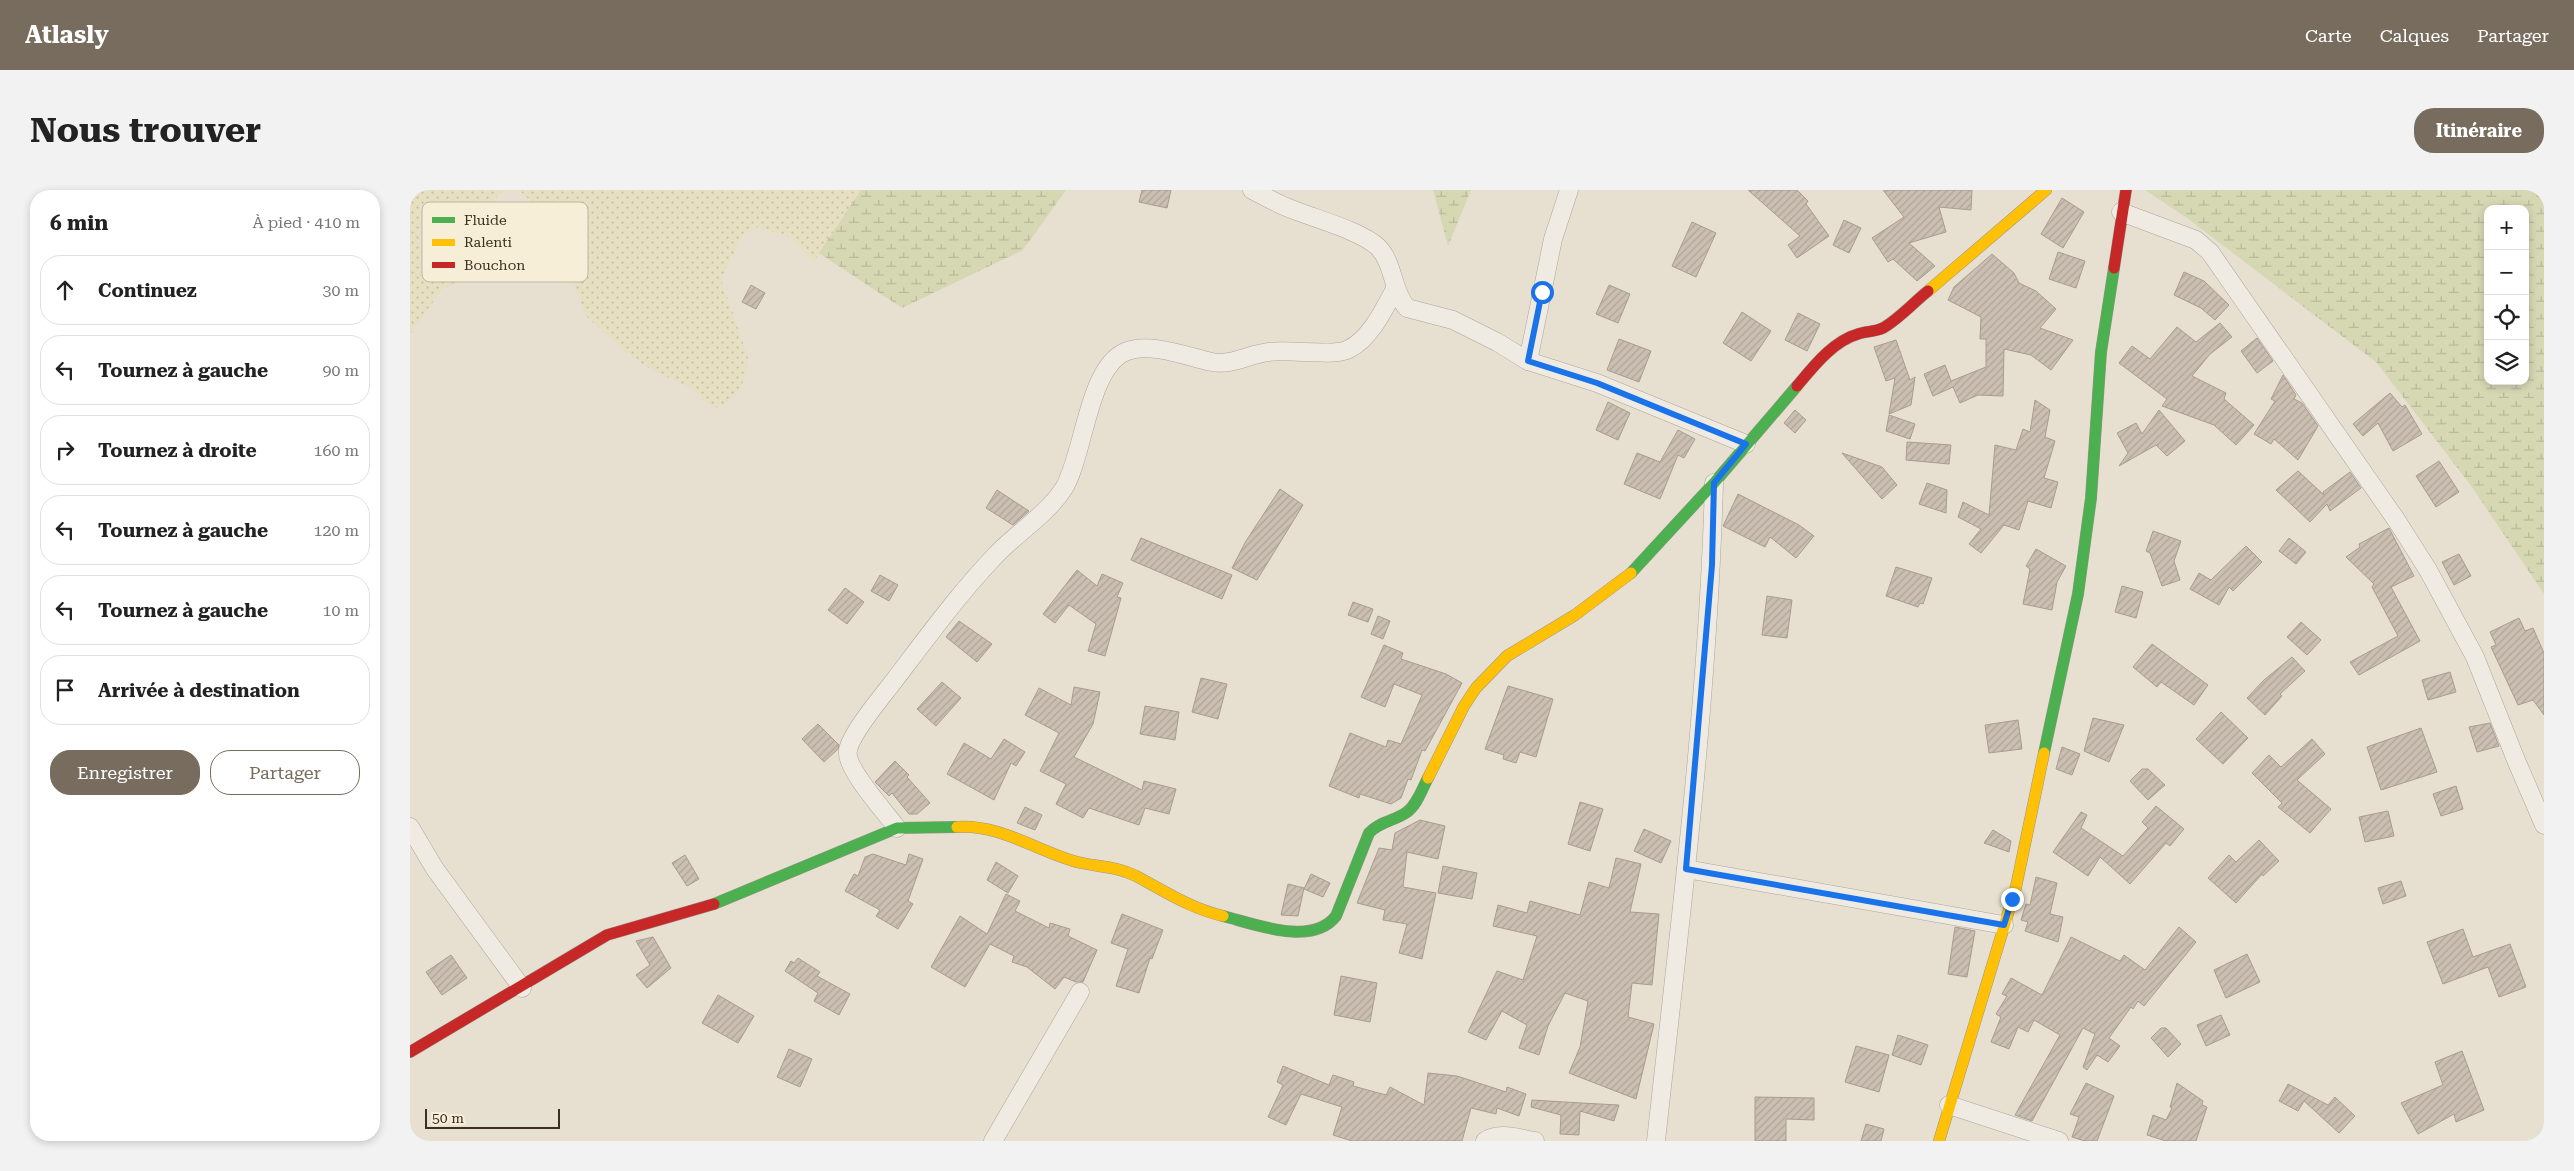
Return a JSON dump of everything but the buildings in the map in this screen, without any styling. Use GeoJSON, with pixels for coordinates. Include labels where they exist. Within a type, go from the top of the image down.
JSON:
{"type":"FeatureCollection","features":[{"type":"Feature","properties":{"kind":"street"},"geometry":{"type":"LineString","coordinates":[[1252,190],[1291,210],[1348,230],[1377,246],[1383,254],[1396,290],[1407,308],[1454,320],[1528,361],[1597,383],[1746,444]]}},
{"type":"Feature","properties":{"kind":"street"},"geometry":{"type":"LineString","coordinates":[[1528,361],[1553,240],[1569,190]]}},
{"type":"Feature","properties":{"kind":"street"},"geometry":{"type":"LineString","coordinates":[[410,1052],[522,988],[607,935],[714,904],[897,828],[972,826],[991,829],[1078,862],[1112,866],[1136,876],[1171,897],[1207,912],[1286,930],[1319,930],[1329,925],[1336,916],[1369,833],[1374,826],[1408,813],[1413,807],[1442,744],[1476,688],[1507,656],[1574,614],[1626,578],[1714,483],[1816,363],[1842,342],[1857,334],[1873,332],[1885,327],[2046,190]]}},
{"type":"Feature","properties":{"kind":"street"},"geometry":{"type":"LineString","coordinates":[[1940,1141],[1949,1104],[2018,877],[2078,594],[2091,498],[2101,352],[2126,190]]}},
{"type":"Feature","properties":{"kind":"street"},"geometry":{"type":"LineString","coordinates":[[2122,212],[2196,240],[2210,252],[2397,521],[2428,570],[2475,657],[2544,826]]}},
{"type":"Feature","properties":{"kind":"street"},"geometry":{"type":"LineString","coordinates":[[897,828],[849,764],[848,750],[866,718],[947,612],[994,557],[1064,488],[1081,442],[1094,394],[1104,372],[1123,352],[1142,348],[1181,353],[1214,362],[1228,363],[1270,351],[1337,352],[1349,349],[1363,338],[1372,327],[1396,290]]}},
{"type":"Feature","properties":{"kind":"street"},"geometry":{"type":"LineString","coordinates":[[1656,1141],[1686,869],[1712,565],[1714,483]]}},
{"type":"Feature","properties":{"kind":"street"},"geometry":{"type":"LineString","coordinates":[[410,828],[435,869],[522,988]]}},
{"type":"Feature","properties":{"kind":"street"},"geometry":{"type":"LineString","coordinates":[[1686,869],[2004,925]]}},
{"type":"Feature","properties":{"kind":"street"},"geometry":{"type":"LineString","coordinates":[[993,1141],[1080,992]]}},
{"type":"Feature","properties":{"kind":"street"},"geometry":{"type":"LineString","coordinates":[[1949,1104],[2058,1141]]}},
{"type":"Feature","properties":{"kind":"street"},"geometry":{"type":"LineString","coordinates":[[1485,1141],[1491,1137],[1500,1136],[1535,1141]]}},
{"type":"Feature","properties":{"kind":"shaded area"},"geometry":{"type":"Polygon","coordinates":[[[410,190],[861,190],[814,262],[791,238],[758,227],[743,234],[721,279],[748,357],[746,373],[740,390],[729,401],[714,409],[687,386],[655,372],[626,353],[585,315],[574,282],[588,282],[588,202],[532,202],[520,191],[503,191],[492,202],[422,202],[422,282],[458,282],[442,289],[410,335],[410,190]]]}},
{"type":"Feature","properties":{"kind":"green space"},"geometry":{"type":"Polygon","coordinates":[[[861,190],[1066,190],[1023,250],[902,308],[819,253],[861,190]]]}},
{"type":"Feature","properties":{"kind":"green space"},"geometry":{"type":"Polygon","coordinates":[[[1433,190],[1471,190],[1448,246],[1433,190]]]}},
{"type":"Feature","properties":{"kind":"green space"},"geometry":{"type":"Polygon","coordinates":[[[2145,190],[2544,190],[2544,594],[2472,487],[2376,362],[2187,218],[2145,190]]]}},
{"type":"Feature","properties":{"kind":"traffic: fast"},"geometry":{"type":"LineString","coordinates":[[2044,753],[2078,594],[2091,498],[2101,352],[2114,268]]}},
{"type":"Feature","properties":{"kind":"traffic: fast"},"geometry":{"type":"LineString","coordinates":[[1631,573],[1714,483],[1797,386]]}},
{"type":"Feature","properties":{"kind":"traffic: fast"},"geometry":{"type":"LineString","coordinates":[[1223,916],[1283,931],[1313,930],[1326,925],[1336,916],[1369,833],[1378,826],[1411,809],[1428,778]]}},
{"type":"Feature","properties":{"kind":"traffic: fast"},"geometry":{"type":"LineString","coordinates":[[714,904],[897,828],[957,827]]}},
{"type":"Feature","properties":{"kind":"traffic: slow"},"geometry":{"type":"LineString","coordinates":[[1928,291],[2046,190]]}},
{"type":"Feature","properties":{"kind":"traffic: slow"},"geometry":{"type":"LineString","coordinates":[[1428,778],[1464,706],[1476,688],[1507,656],[1575,615],[1631,573]]}},
{"type":"Feature","properties":{"kind":"traffic: slow"},"geometry":{"type":"LineString","coordinates":[[1939,1141],[2016,887],[2044,753]]}},
{"type":"Feature","properties":{"kind":"traffic: slow"},"geometry":{"type":"LineString","coordinates":[[957,827],[973,827],[1003,834],[1077,862],[1114,868],[1129,873],[1189,904],[1223,916]]}},
{"type":"Feature","properties":{"kind":"traffic: jam"},"geometry":{"type":"LineString","coordinates":[[2114,268],[2126,190]]}},
{"type":"Feature","properties":{"kind":"traffic: jam"},"geometry":{"type":"LineString","coordinates":[[1797,386],[1824,355],[1840,342],[1864,332],[1883,328],[1928,291]]}},
{"type":"Feature","properties":{"kind":"traffic: jam"},"geometry":{"type":"LineString","coordinates":[[410,1052],[607,935],[714,904]]}},
{"type":"Feature","properties":{"kind":"route"},"geometry":{"type":"LineString","coordinates":[[1542,292],[1528,361],[1597,383],[1746,444],[1714,483],[1712,565],[1686,869],[2004,925],[2012,899]]}}]}
